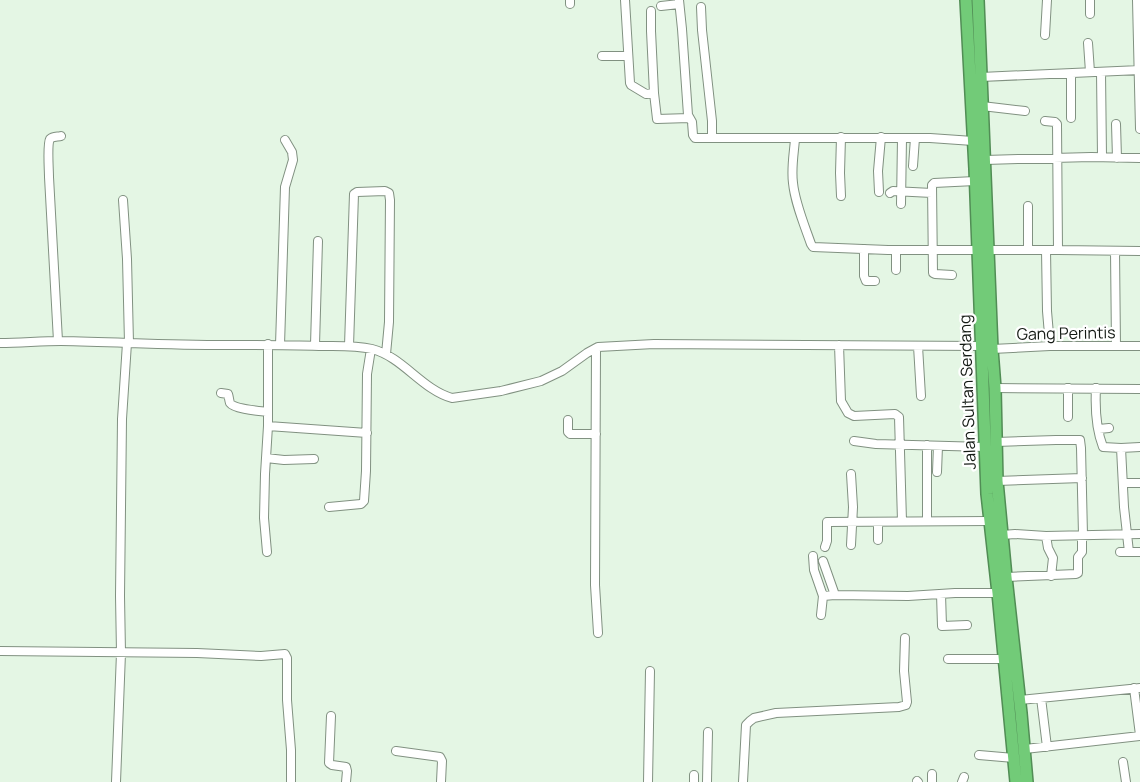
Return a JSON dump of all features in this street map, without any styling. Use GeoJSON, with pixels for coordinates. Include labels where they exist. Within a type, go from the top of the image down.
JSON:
{"type":"FeatureCollection","features":[{"type":"Feature","properties":{"kind":"highway","name":"Jalan Sultan Serdang"},"geometry":{"type":"LineString","coordinates":[[966,0],[981,77],[985,160],[983,250],[987,348],[985,447],[987,494],[1004,659],[1024,749],[1027,782]]}},
{"type":"Feature","properties":{"kind":"highway","name":"Jalan Sultan Serdang"},"geometry":{"type":"LineString","coordinates":[[978,0],[974,40],[973,141],[975,181],[983,250]]}},
{"type":"Feature","properties":{"kind":"highway","name":"Jalan Sultan Serdang"},"geometry":{"type":"LineString","coordinates":[[987,348],[995,388],[997,480],[1020,700],[1016,713],[1014,758],[1016,782]]}},
{"type":"Feature","properties":{"kind":"street"},"geometry":{"type":"LineString","coordinates":[[625,0],[630,85],[646,94],[654,93]]}},
{"type":"Feature","properties":{"kind":"street"},"geometry":{"type":"LineString","coordinates":[[1045,35],[1047,0]]}},
{"type":"Feature","properties":{"kind":"street"},"geometry":{"type":"LineString","coordinates":[[1090,0],[1090,14]]}},
{"type":"Feature","properties":{"kind":"street"},"geometry":{"type":"LineString","coordinates":[[1137,0],[1140,129]]}},
{"type":"Feature","properties":{"kind":"street"},"geometry":{"type":"LineString","coordinates":[[661,6],[679,2],[690,118],[694,137],[696,138],[795,139],[881,137],[973,141]]}},
{"type":"Feature","properties":{"kind":"street"},"geometry":{"type":"LineString","coordinates":[[701,7],[712,138]]}},
{"type":"Feature","properties":{"kind":"street"},"geometry":{"type":"LineString","coordinates":[[651,12],[654,93],[657,119],[701,118]]}},
{"type":"Feature","properties":{"kind":"street"},"geometry":{"type":"LineString","coordinates":[[1088,43],[1090,72]]}},
{"type":"Feature","properties":{"kind":"street"},"geometry":{"type":"LineString","coordinates":[[602,56],[628,56]]}},
{"type":"Feature","properties":{"kind":"street"},"geometry":{"type":"LineString","coordinates":[[981,77],[1139,70]]}},
{"type":"Feature","properties":{"kind":"street"},"geometry":{"type":"LineString","coordinates":[[1101,72],[1102,158]]}},
{"type":"Feature","properties":{"kind":"street"},"geometry":{"type":"LineString","coordinates":[[1071,74],[1072,118]]}},
{"type":"Feature","properties":{"kind":"street"},"geometry":{"type":"LineString","coordinates":[[982,106],[1025,111]]}},
{"type":"Feature","properties":{"kind":"street"},"geometry":{"type":"LineString","coordinates":[[1045,121],[1057,124],[1058,250]]}},
{"type":"Feature","properties":{"kind":"street"},"geometry":{"type":"LineString","coordinates":[[1116,124],[1117,158]]}},
{"type":"Feature","properties":{"kind":"street"},"geometry":{"type":"LineString","coordinates":[[58,341],[48,158],[50,139],[61,136]]}},
{"type":"Feature","properties":{"kind":"street"},"geometry":{"type":"LineString","coordinates":[[841,137],[841,196]]}},
{"type":"Feature","properties":{"kind":"street"},"geometry":{"type":"LineString","coordinates":[[879,192],[878,171],[881,137]]}},
{"type":"Feature","properties":{"kind":"street"},"geometry":{"type":"LineString","coordinates":[[901,204],[902,138]]}},
{"type":"Feature","properties":{"kind":"street"},"geometry":{"type":"LineString","coordinates":[[913,166],[915,138]]}},
{"type":"Feature","properties":{"kind":"street"},"geometry":{"type":"LineString","coordinates":[[795,139],[793,185],[811,244],[815,248],[1140,251]]}},
{"type":"Feature","properties":{"kind":"street"},"geometry":{"type":"LineString","coordinates":[[280,345],[284,187],[293,160],[292,152],[285,140]]}},
{"type":"Feature","properties":{"kind":"street"},"geometry":{"type":"LineString","coordinates":[[985,160],[1140,158]]}},
{"type":"Feature","properties":{"kind":"street"},"geometry":{"type":"LineString","coordinates":[[952,275],[933,273],[933,183],[975,181]]}},
{"type":"Feature","properties":{"kind":"street"},"geometry":{"type":"LineString","coordinates":[[349,346],[354,194],[357,192],[386,190],[389,193],[390,200],[389,322],[386,354]]}},
{"type":"Feature","properties":{"kind":"street"},"geometry":{"type":"LineString","coordinates":[[890,193],[893,191],[932,193]]}},
{"type":"Feature","properties":{"kind":"street"},"geometry":{"type":"LineString","coordinates":[[116,782],[121,653],[122,419],[128,343],[127,259],[123,200]]}},
{"type":"Feature","properties":{"kind":"street"},"geometry":{"type":"LineString","coordinates":[[1028,206],[1028,250]]}},
{"type":"Feature","properties":{"kind":"street"},"geometry":{"type":"LineString","coordinates":[[315,346],[318,241]]}},
{"type":"Feature","properties":{"kind":"street"},"geometry":{"type":"LineString","coordinates":[[864,249],[864,276],[866,281],[875,281]]}},
{"type":"Feature","properties":{"kind":"street"},"geometry":{"type":"LineString","coordinates":[[896,250],[896,270]]}},
{"type":"Feature","properties":{"kind":"street"},"geometry":{"type":"LineString","coordinates":[[1046,250],[1047,311],[1050,346]]}},
{"type":"Feature","properties":{"kind":"street"},"geometry":{"type":"LineString","coordinates":[[1115,251],[1116,346]]}},
{"type":"Feature","properties":{"kind":"street"},"geometry":{"type":"LineString","coordinates":[[0,342],[58,341],[349,346],[371,349],[386,354],[436,392],[452,398],[501,391],[541,381],[554,376],[596,348]]}},
{"type":"Feature","properties":{"kind":"street"},"geometry":{"type":"LineString","coordinates":[[267,552],[264,518],[268,426],[268,344]]}},
{"type":"Feature","properties":{"kind":"street","name":"Gang Perintis"},"geometry":{"type":"LineString","coordinates":[[596,348],[602,346],[654,344],[987,348],[1140,346]]}},
{"type":"Feature","properties":{"kind":"street"},"geometry":{"type":"LineString","coordinates":[[839,345],[842,406],[852,416],[890,414],[898,416],[901,444],[902,521]]}},
{"type":"Feature","properties":{"kind":"street"},"geometry":{"type":"LineString","coordinates":[[918,346],[921,396]]}},
{"type":"Feature","properties":{"kind":"street"},"geometry":{"type":"LineString","coordinates":[[596,348],[595,585],[598,633]]}},
{"type":"Feature","properties":{"kind":"street"},"geometry":{"type":"LineString","coordinates":[[329,507],[356,506],[364,501],[367,374],[371,349]]}},
{"type":"Feature","properties":{"kind":"street"},"geometry":{"type":"LineString","coordinates":[[995,388],[1140,389]]}},
{"type":"Feature","properties":{"kind":"street"},"geometry":{"type":"LineString","coordinates":[[1068,388],[1068,417]]}},
{"type":"Feature","properties":{"kind":"street"},"geometry":{"type":"LineString","coordinates":[[1096,388],[1096,404],[1103,447],[1140,447]]}},
{"type":"Feature","properties":{"kind":"street"},"geometry":{"type":"LineString","coordinates":[[221,393],[228,394],[233,405],[268,412]]}},
{"type":"Feature","properties":{"kind":"street"},"geometry":{"type":"LineString","coordinates":[[568,420],[568,432],[570,434],[596,434]]}},
{"type":"Feature","properties":{"kind":"street"},"geometry":{"type":"LineString","coordinates":[[268,426],[367,433]]}},
{"type":"Feature","properties":{"kind":"street"},"geometry":{"type":"LineString","coordinates":[[1099,429],[1109,428]]}},
{"type":"Feature","properties":{"kind":"street"},"geometry":{"type":"LineString","coordinates":[[996,442],[1079,440],[1081,448],[1082,554],[1078,556],[1078,573],[1006,577]]}},
{"type":"Feature","properties":{"kind":"street"},"geometry":{"type":"LineString","coordinates":[[854,441],[876,444],[985,447]]}},
{"type":"Feature","properties":{"kind":"street"},"geometry":{"type":"LineString","coordinates":[[927,445],[927,521]]}},
{"type":"Feature","properties":{"kind":"street"},"geometry":{"type":"LineString","coordinates":[[937,472],[938,446]]}},
{"type":"Feature","properties":{"kind":"street"},"geometry":{"type":"LineString","coordinates":[[1121,448],[1129,552]]}},
{"type":"Feature","properties":{"kind":"street"},"geometry":{"type":"LineString","coordinates":[[266,458],[284,460],[314,459]]}},
{"type":"Feature","properties":{"kind":"street"},"geometry":{"type":"LineString","coordinates":[[851,474],[853,507],[851,545]]}},
{"type":"Feature","properties":{"kind":"street"},"geometry":{"type":"LineString","coordinates":[[997,480],[1082,478]]}},
{"type":"Feature","properties":{"kind":"street"},"geometry":{"type":"LineString","coordinates":[[1123,484],[1140,483]]}},
{"type":"Feature","properties":{"kind":"street"},"geometry":{"type":"LineString","coordinates":[[825,547],[827,522],[990,521]]}},
{"type":"Feature","properties":{"kind":"street"},"geometry":{"type":"LineString","coordinates":[[878,522],[878,540]]}},
{"type":"Feature","properties":{"kind":"street"},"geometry":{"type":"LineString","coordinates":[[1002,535],[1140,534]]}},
{"type":"Feature","properties":{"kind":"street"},"geometry":{"type":"LineString","coordinates":[[1046,536],[1048,548],[1053,558],[1051,576]]}},
{"type":"Feature","properties":{"kind":"street"},"geometry":{"type":"LineString","coordinates":[[1120,552],[1140,552]]}},
{"type":"Feature","properties":{"kind":"street"},"geometry":{"type":"LineString","coordinates":[[813,556],[814,570],[823,596],[821,614]]}},
{"type":"Feature","properties":{"kind":"street"},"geometry":{"type":"LineString","coordinates":[[814,570],[824,564],[835,595]]}},
{"type":"Feature","properties":{"kind":"street"},"geometry":{"type":"LineString","coordinates":[[823,596],[998,593]]}},
{"type":"Feature","properties":{"kind":"street"},"geometry":{"type":"LineString","coordinates":[[942,594],[942,626],[967,625]]}},
{"type":"Feature","properties":{"kind":"street"},"geometry":{"type":"LineString","coordinates":[[743,782],[746,725],[754,718],[776,712],[900,707],[906,705],[905,638]]}},
{"type":"Feature","properties":{"kind":"street"},"geometry":{"type":"LineString","coordinates":[[0,651],[197,653],[261,656],[284,654],[287,656],[291,782]]}},
{"type":"Feature","properties":{"kind":"street"},"geometry":{"type":"LineString","coordinates":[[948,659],[1004,659]]}},
{"type":"Feature","properties":{"kind":"street"},"geometry":{"type":"LineString","coordinates":[[648,782],[650,671]]}},
{"type":"Feature","properties":{"kind":"street"},"geometry":{"type":"LineString","coordinates":[[1020,700],[1137,688],[1140,736],[1024,749]]}},
{"type":"Feature","properties":{"kind":"street"},"geometry":{"type":"LineString","coordinates":[[1041,698],[1047,747]]}},
{"type":"Feature","properties":{"kind":"street"},"geometry":{"type":"LineString","coordinates":[[331,716],[329,763],[346,767],[346,782]]}},
{"type":"Feature","properties":{"kind":"street"},"geometry":{"type":"LineString","coordinates":[[707,782],[708,732]]}},
{"type":"Feature","properties":{"kind":"street"},"geometry":{"type":"LineString","coordinates":[[396,751],[440,757],[442,761],[441,782]]}},
{"type":"Feature","properties":{"kind":"street"},"geometry":{"type":"LineString","coordinates":[[978,755],[1014,758]]}},
{"type":"Feature","properties":{"kind":"street"},"geometry":{"type":"LineString","coordinates":[[1123,762],[1126,782]]}}]}
